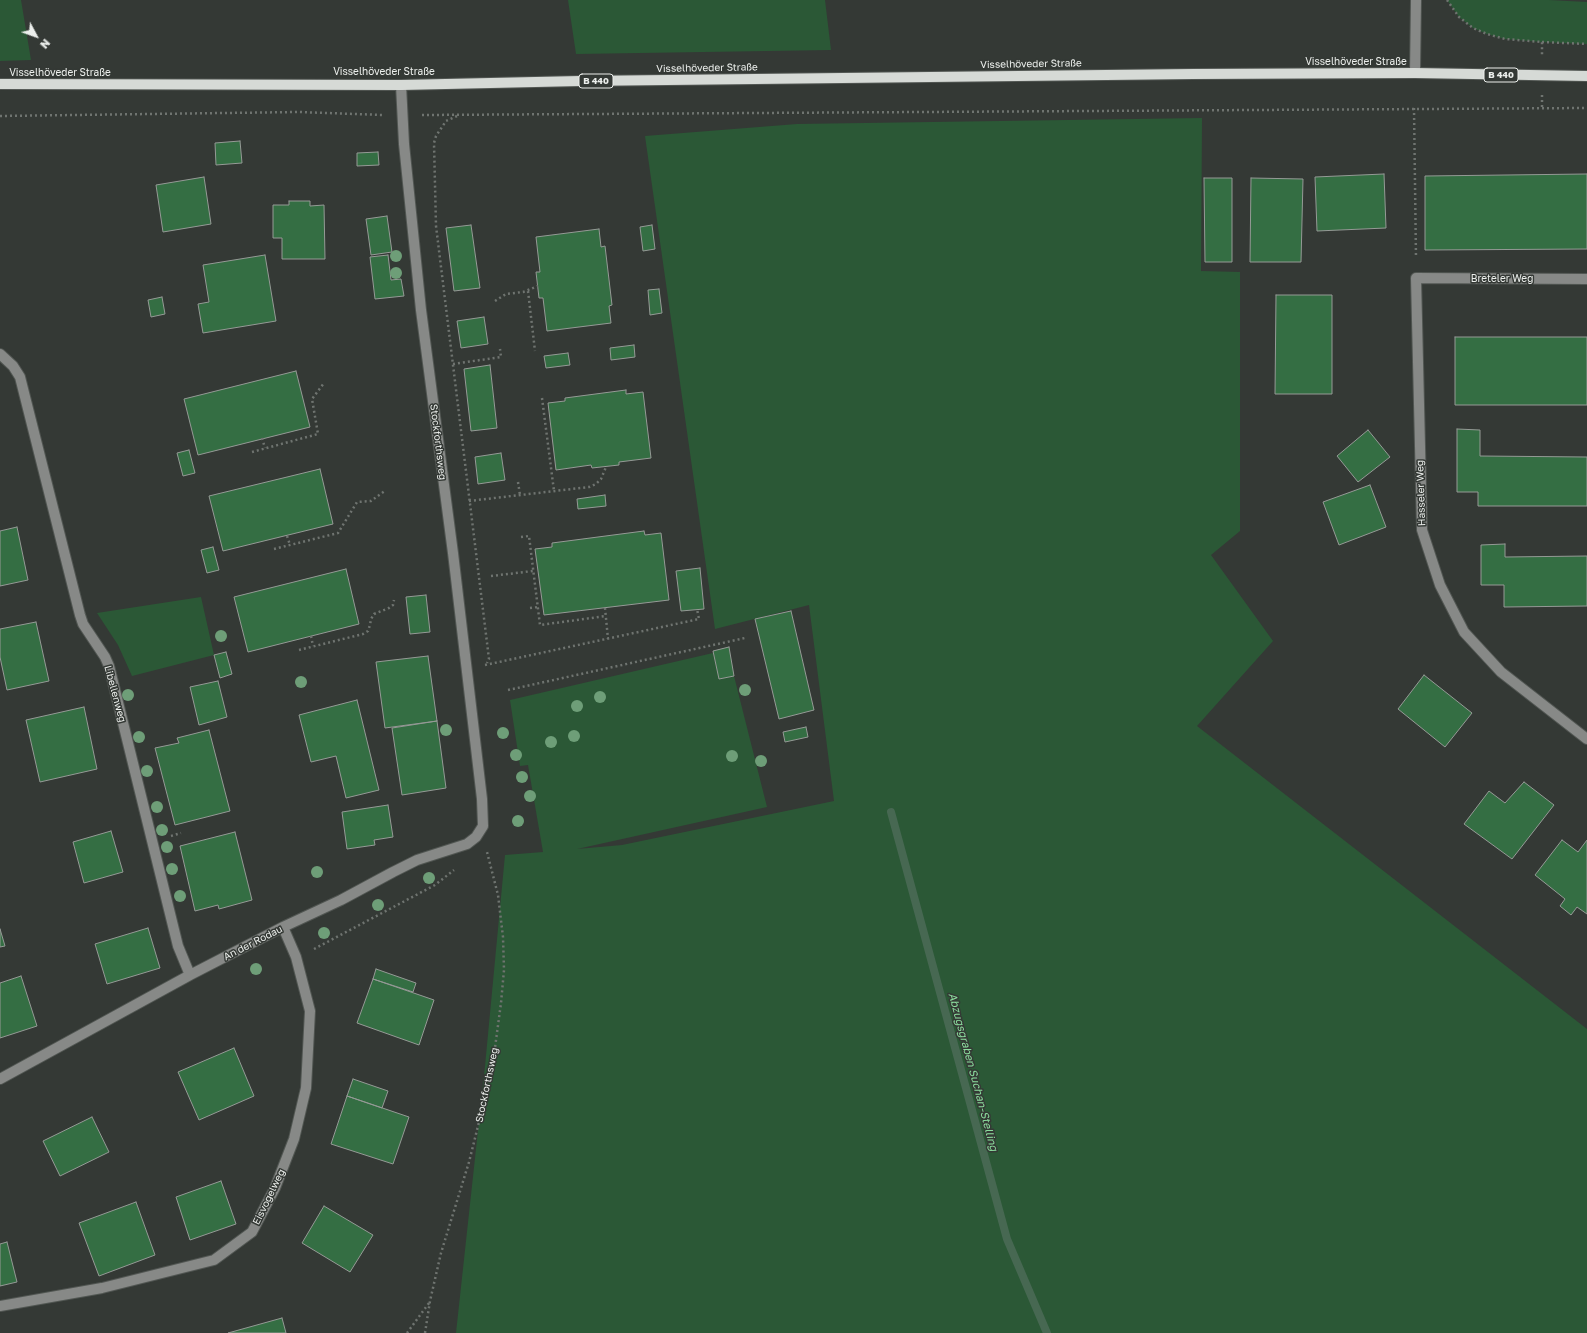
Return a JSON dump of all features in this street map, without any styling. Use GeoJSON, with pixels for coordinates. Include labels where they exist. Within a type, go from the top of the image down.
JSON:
{"type":"FeatureCollection","features":[{"type":"Feature","properties":{"kind":"main road","name":"B 440"},"geometry":{"type":"LineString","coordinates":[[1415,73],[1587,76]]}},
{"type":"Feature","properties":{"kind":"main road","name":"Visselhöveder Straße"},"geometry":{"type":"LineString","coordinates":[[0,84],[401,85],[628,81],[1415,73]]}},
{"type":"Feature","properties":{"kind":"street"},"geometry":{"type":"LineString","coordinates":[[1415,73],[1416,0]]}},
{"type":"Feature","properties":{"kind":"street","name":"Stockforthsweg"},"geometry":{"type":"LineString","coordinates":[[401,85],[402,115],[421,310],[452,546],[482,799],[483,826],[476,837]]}},
{"type":"Feature","properties":{"kind":"street","name":"Breteler Weg"},"geometry":{"type":"LineString","coordinates":[[1416,278],[1587,279]]}},
{"type":"Feature","properties":{"kind":"street","name":"Hasseler Weg"},"geometry":{"type":"LineString","coordinates":[[1416,278],[1422,530],[1440,586],[1464,632],[1501,672],[1587,739]]}},
{"type":"Feature","properties":{"kind":"street","name":"Libellenweg"},"geometry":{"type":"LineString","coordinates":[[0,354],[13,366],[20,377],[80,615],[83,624],[105,657],[109,666],[178,946],[190,975]]}},
{"type":"Feature","properties":{"kind":"street","name":"An der Rodau"},"geometry":{"type":"LineString","coordinates":[[0,1079],[190,975],[283,927],[341,900],[417,860],[462,847],[476,837]]}},
{"type":"Feature","properties":{"kind":"street","name":"Eisvogelweg"},"geometry":{"type":"LineString","coordinates":[[0,1306],[102,1288],[214,1260],[252,1232],[275,1188],[294,1139],[306,1088],[310,1011],[296,957],[283,927]]}},
{"type":"Feature","properties":{"kind":"path"},"geometry":{"type":"LineString","coordinates":[[1447,0],[1459,17],[1473,28],[1487,34],[1505,39],[1587,44]]}},
{"type":"Feature","properties":{"kind":"path"},"geometry":{"type":"LineString","coordinates":[[1542,42],[1542,108]]}},
{"type":"Feature","properties":{"kind":"path"},"geometry":{"type":"LineString","coordinates":[[1414,108],[1416,278]]}},
{"type":"Feature","properties":{"kind":"path"},"geometry":{"type":"LineString","coordinates":[[0,116],[299,112],[361,116],[1587,108]]}},
{"type":"Feature","properties":{"kind":"path"},"geometry":{"type":"LineString","coordinates":[[494,301],[506,294],[528,291],[538,286]]}},
{"type":"Feature","properties":{"kind":"path"},"geometry":{"type":"LineString","coordinates":[[528,291],[535,351]]}},
{"type":"Feature","properties":{"kind":"path"},"geometry":{"type":"LineString","coordinates":[[452,364],[501,357],[500,349]]}},
{"type":"Feature","properties":{"kind":"path"},"geometry":{"type":"LineString","coordinates":[[252,452],[318,434],[312,399],[324,383]]}},
{"type":"Feature","properties":{"kind":"path"},"geometry":{"type":"LineString","coordinates":[[542,398],[554,491]]}},
{"type":"Feature","properties":{"kind":"path"},"geometry":{"type":"LineString","coordinates":[[262,438],[265,448]]}},
{"type":"Feature","properties":{"kind":"path"},"geometry":{"type":"LineString","coordinates":[[469,501],[592,486],[601,479],[606,467]]}},
{"type":"Feature","properties":{"kind":"path"},"geometry":{"type":"LineString","coordinates":[[518,482],[520,495]]}},
{"type":"Feature","properties":{"kind":"path"},"geometry":{"type":"LineString","coordinates":[[274,550],[338,533],[357,502],[371,501],[386,490]]}},
{"type":"Feature","properties":{"kind":"path"},"geometry":{"type":"LineString","coordinates":[[287,536],[290,545]]}},
{"type":"Feature","properties":{"kind":"path"},"geometry":{"type":"LineString","coordinates":[[521,537],[529,536],[540,625],[606,616]]}},
{"type":"Feature","properties":{"kind":"path"},"geometry":{"type":"LineString","coordinates":[[491,576],[533,571]]}},
{"type":"Feature","properties":{"kind":"path"},"geometry":{"type":"LineString","coordinates":[[300,650],[363,634],[368,631],[374,614],[389,608],[393,605],[394,600]]}},
{"type":"Feature","properties":{"kind":"path"},"geometry":{"type":"LineString","coordinates":[[530,608],[538,607]]}},
{"type":"Feature","properties":{"kind":"path"},"geometry":{"type":"LineString","coordinates":[[605,608],[608,639]]}},
{"type":"Feature","properties":{"kind":"path"},"geometry":{"type":"LineString","coordinates":[[485,665],[698,619],[697,609]]}},
{"type":"Feature","properties":{"kind":"path"},"geometry":{"type":"LineString","coordinates":[[311,636],[313,646]]}},
{"type":"Feature","properties":{"kind":"path"},"geometry":{"type":"LineString","coordinates":[[508,690],[745,638]]}},
{"type":"Feature","properties":{"kind":"path"},"geometry":{"type":"LineString","coordinates":[[171,836],[181,833]]}},
{"type":"Feature","properties":{"kind":"path","name":"Stockforthsweg"},"geometry":{"type":"LineString","coordinates":[[426,1333],[430,1301],[441,1253],[469,1162],[492,1070],[501,1003],[504,970],[503,937],[498,895],[489,857],[481,842],[476,837]]}},
{"type":"Feature","properties":{"kind":"path"},"geometry":{"type":"LineString","coordinates":[[407,1333],[430,1301]]}},
{"type":"Feature","properties":{"kind":"green space"},"geometry":{"type":"Polygon","coordinates":[[[0,0],[21,0],[31,60],[0,61],[0,0]]]}},
{"type":"Feature","properties":{"kind":"green space"},"geometry":{"type":"Polygon","coordinates":[[[568,0],[825,0],[831,50],[576,54],[568,0]]]}},
{"type":"Feature","properties":{"kind":"green space"},"geometry":{"type":"Polygon","coordinates":[[[1447,0],[1549,0],[1587,2],[1587,44],[1505,39],[1487,34],[1473,28],[1459,17],[1447,0]]]}},
{"type":"Feature","properties":{"kind":"green space"},"geometry":{"type":"Polygon","coordinates":[[[1202,118],[1201,271],[1240,272],[1240,531],[1211,555],[1273,641],[1197,726],[1587,1029],[1587,1333],[456,1333],[485,1066],[505,855],[543,852],[528,765],[520,766],[510,700],[713,653],[719,679],[734,676],[767,807],[577,849],[622,845],[834,801],[809,605],[715,629],[645,136],[797,124],[1202,118]]]}},
{"type":"Feature","properties":{"kind":"green space"},"geometry":{"type":"Polygon","coordinates":[[[201,597],[214,655],[132,676],[118,645],[97,613],[201,597]]]}},
{"type":"Feature","properties":{"kind":"building"},"geometry":{"type":"Polygon","coordinates":[[[240,141],[242,163],[216,165],[215,143],[240,141]]]}},
{"type":"Feature","properties":{"kind":"building"},"geometry":{"type":"Polygon","coordinates":[[[378,152],[379,165],[357,166],[357,153],[378,152]]]}},
{"type":"Feature","properties":{"kind":"building"},"geometry":{"type":"Polygon","coordinates":[[[1384,174],[1386,228],[1317,231],[1315,177],[1384,174]]]}},
{"type":"Feature","properties":{"kind":"building"},"geometry":{"type":"Polygon","coordinates":[[[1587,174],[1587,249],[1425,250],[1425,176],[1587,174]]]}},
{"type":"Feature","properties":{"kind":"building"},"geometry":{"type":"Polygon","coordinates":[[[204,177],[211,224],[163,232],[156,185],[204,177]]]}},
{"type":"Feature","properties":{"kind":"building"},"geometry":{"type":"Polygon","coordinates":[[[1204,178],[1232,178],[1232,262],[1205,262],[1204,178]]]}},
{"type":"Feature","properties":{"kind":"building"},"geometry":{"type":"Polygon","coordinates":[[[1251,178],[1303,179],[1301,262],[1250,262],[1251,178]]]}},
{"type":"Feature","properties":{"kind":"building"},"geometry":{"type":"Polygon","coordinates":[[[289,201],[310,201],[310,206],[324,205],[325,259],[282,259],[282,238],[273,238],[273,205],[289,205],[289,201]]]}},
{"type":"Feature","properties":{"kind":"building"},"geometry":{"type":"Polygon","coordinates":[[[387,216],[392,252],[371,255],[366,219],[387,216]]]}},
{"type":"Feature","properties":{"kind":"building"},"geometry":{"type":"Polygon","coordinates":[[[471,225],[480,288],[454,291],[446,228],[471,225]]]}},
{"type":"Feature","properties":{"kind":"building"},"geometry":{"type":"Polygon","coordinates":[[[652,225],[655,249],[643,251],[640,227],[652,225]]]}},
{"type":"Feature","properties":{"kind":"building"},"geometry":{"type":"Polygon","coordinates":[[[599,229],[601,247],[605,246],[612,305],[609,306],[611,323],[547,331],[543,298],[539,298],[536,272],[540,272],[536,237],[599,229]]]}},
{"type":"Feature","properties":{"kind":"building"},"geometry":{"type":"Polygon","coordinates":[[[265,255],[276,321],[203,333],[198,304],[209,302],[203,265],[265,255]]]}},
{"type":"Feature","properties":{"kind":"building"},"geometry":{"type":"Polygon","coordinates":[[[388,255],[391,280],[401,279],[404,296],[375,299],[370,257],[388,255]]]}},
{"type":"Feature","properties":{"kind":"building"},"geometry":{"type":"Polygon","coordinates":[[[659,289],[662,313],[650,315],[648,290],[659,289]]]}},
{"type":"Feature","properties":{"kind":"building"},"geometry":{"type":"Polygon","coordinates":[[[1276,295],[1332,295],[1332,394],[1275,394],[1276,295]]]}},
{"type":"Feature","properties":{"kind":"building"},"geometry":{"type":"Polygon","coordinates":[[[162,297],[165,314],[151,317],[148,300],[162,297]]]}},
{"type":"Feature","properties":{"kind":"building"},"geometry":{"type":"Polygon","coordinates":[[[484,317],[488,344],[461,348],[457,321],[484,317]]]}},
{"type":"Feature","properties":{"kind":"building"},"geometry":{"type":"Polygon","coordinates":[[[1455,337],[1587,337],[1587,405],[1455,405],[1455,337]]]}},
{"type":"Feature","properties":{"kind":"building"},"geometry":{"type":"Polygon","coordinates":[[[634,345],[635,357],[611,360],[610,348],[634,345]]]}},
{"type":"Feature","properties":{"kind":"building"},"geometry":{"type":"Polygon","coordinates":[[[568,353],[570,365],[546,368],[544,356],[568,353]]]}},
{"type":"Feature","properties":{"kind":"building"},"geometry":{"type":"Polygon","coordinates":[[[490,365],[497,428],[471,431],[464,369],[490,365]]]}},
{"type":"Feature","properties":{"kind":"building"},"geometry":{"type":"Polygon","coordinates":[[[296,371],[310,427],[198,455],[184,399],[296,371]]]}},
{"type":"Feature","properties":{"kind":"building"},"geometry":{"type":"Polygon","coordinates":[[[626,390],[626,394],[643,392],[651,458],[619,462],[619,465],[592,468],[591,465],[556,470],[548,403],[565,401],[565,398],[626,390]]]}},
{"type":"Feature","properties":{"kind":"building"},"geometry":{"type":"Polygon","coordinates":[[[1457,429],[1480,430],[1480,456],[1587,457],[1587,506],[1478,506],[1478,492],[1457,492],[1457,429]]]}},
{"type":"Feature","properties":{"kind":"building"},"geometry":{"type":"Polygon","coordinates":[[[1368,430],[1390,457],[1358,482],[1337,456],[1368,430]]]}},
{"type":"Feature","properties":{"kind":"building"},"geometry":{"type":"Polygon","coordinates":[[[189,450],[195,473],[183,476],[177,453],[189,450]]]}},
{"type":"Feature","properties":{"kind":"building"},"geometry":{"type":"Polygon","coordinates":[[[501,453],[505,480],[478,484],[475,457],[501,453]]]}},
{"type":"Feature","properties":{"kind":"building"},"geometry":{"type":"Polygon","coordinates":[[[320,469],[333,524],[223,551],[209,496],[320,469]]]}},
{"type":"Feature","properties":{"kind":"building"},"geometry":{"type":"Polygon","coordinates":[[[1370,485],[1386,527],[1339,545],[1323,502],[1370,485]]]}},
{"type":"Feature","properties":{"kind":"building"},"geometry":{"type":"Polygon","coordinates":[[[605,495],[606,506],[578,509],[577,499],[605,495]]]}},
{"type":"Feature","properties":{"kind":"building"},"geometry":{"type":"Polygon","coordinates":[[[17,527],[28,580],[0,586],[0,531],[17,527]]]}},
{"type":"Feature","properties":{"kind":"building"},"geometry":{"type":"Polygon","coordinates":[[[644,531],[645,535],[661,533],[669,600],[544,615],[535,549],[552,547],[552,543],[644,531]]]}},
{"type":"Feature","properties":{"kind":"building"},"geometry":{"type":"Polygon","coordinates":[[[1505,544],[1505,557],[1587,556],[1587,606],[1504,607],[1504,585],[1481,585],[1481,545],[1505,544]]]}},
{"type":"Feature","properties":{"kind":"building"},"geometry":{"type":"Polygon","coordinates":[[[213,547],[219,570],[207,573],[201,550],[213,547]]]}},
{"type":"Feature","properties":{"kind":"building"},"geometry":{"type":"Polygon","coordinates":[[[700,568],[704,609],[681,611],[676,571],[700,568]]]}},
{"type":"Feature","properties":{"kind":"building"},"geometry":{"type":"Polygon","coordinates":[[[346,569],[359,624],[248,652],[234,597],[346,569]]]}},
{"type":"Feature","properties":{"kind":"building"},"geometry":{"type":"Polygon","coordinates":[[[426,595],[430,632],[410,634],[406,597],[426,595]]]}},
{"type":"Feature","properties":{"kind":"building"},"geometry":{"type":"Polygon","coordinates":[[[791,611],[814,710],[779,719],[755,619],[791,611]]]}},
{"type":"Feature","properties":{"kind":"building"},"geometry":{"type":"Polygon","coordinates":[[[36,622],[49,681],[7,690],[0,657],[0,629],[36,622]]]}},
{"type":"Feature","properties":{"kind":"building"},"geometry":{"type":"Polygon","coordinates":[[[729,647],[734,676],[719,679],[713,651],[729,647]]]}},
{"type":"Feature","properties":{"kind":"building"},"geometry":{"type":"Polygon","coordinates":[[[226,652],[232,674],[220,678],[214,655],[226,652]]]}},
{"type":"Feature","properties":{"kind":"building"},"geometry":{"type":"Polygon","coordinates":[[[428,656],[437,721],[385,728],[376,662],[428,656]]]}},
{"type":"Feature","properties":{"kind":"building"},"geometry":{"type":"Polygon","coordinates":[[[1424,675],[1472,713],[1445,747],[1398,709],[1424,675]]]}},
{"type":"Feature","properties":{"kind":"building"},"geometry":{"type":"Polygon","coordinates":[[[218,681],[227,717],[199,725],[190,687],[218,681]]]}},
{"type":"Feature","properties":{"kind":"building"},"geometry":{"type":"Polygon","coordinates":[[[357,700],[379,790],[346,798],[336,756],[311,762],[299,715],[357,700]]]}},
{"type":"Feature","properties":{"kind":"building"},"geometry":{"type":"Polygon","coordinates":[[[84,707],[97,769],[40,782],[26,720],[84,707]]]}},
{"type":"Feature","properties":{"kind":"building"},"geometry":{"type":"Polygon","coordinates":[[[437,721],[446,788],[402,795],[392,728],[437,721]]]}},
{"type":"Feature","properties":{"kind":"building"},"geometry":{"type":"Polygon","coordinates":[[[806,727],[808,737],[785,742],[783,732],[806,727]]]}},
{"type":"Feature","properties":{"kind":"building"},"geometry":{"type":"Polygon","coordinates":[[[209,730],[230,811],[175,825],[155,748],[179,743],[177,738],[209,730]]]}},
{"type":"Feature","properties":{"kind":"building"},"geometry":{"type":"Polygon","coordinates":[[[1524,782],[1554,805],[1512,859],[1464,824],[1489,791],[1505,803],[1524,782]]]}},
{"type":"Feature","properties":{"kind":"building"},"geometry":{"type":"Polygon","coordinates":[[[388,805],[393,837],[374,840],[375,845],[347,849],[342,812],[388,805]]]}},
{"type":"Feature","properties":{"kind":"building"},"geometry":{"type":"Polygon","coordinates":[[[111,831],[123,872],[84,883],[73,842],[111,831]]]}},
{"type":"Feature","properties":{"kind":"building"},"geometry":{"type":"Polygon","coordinates":[[[235,832],[252,900],[219,909],[218,905],[195,911],[180,846],[235,832]]]}},
{"type":"Feature","properties":{"kind":"building"},"geometry":{"type":"Polygon","coordinates":[[[1562,840],[1578,852],[1587,840],[1587,914],[1577,907],[1571,915],[1560,906],[1565,899],[1535,875],[1562,840]]]}},
{"type":"Feature","properties":{"kind":"building"},"geometry":{"type":"Polygon","coordinates":[[[148,928],[160,968],[107,984],[95,944],[148,928]]]}},
{"type":"Feature","properties":{"kind":"building"},"geometry":{"type":"Polygon","coordinates":[[[0,929],[5,946],[0,947],[0,929]]]}},
{"type":"Feature","properties":{"kind":"building"},"geometry":{"type":"Polygon","coordinates":[[[376,969],[416,983],[413,992],[373,979],[376,969]]]}},
{"type":"Feature","properties":{"kind":"building"},"geometry":{"type":"Polygon","coordinates":[[[21,976],[37,1026],[0,1038],[0,983],[21,976]]]}},
{"type":"Feature","properties":{"kind":"building"},"geometry":{"type":"Polygon","coordinates":[[[373,979],[434,1000],[419,1045],[357,1023],[373,979]]]}},
{"type":"Feature","properties":{"kind":"building"},"geometry":{"type":"Polygon","coordinates":[[[234,1048],[254,1096],[199,1120],[178,1072],[234,1048]]]}},
{"type":"Feature","properties":{"kind":"building"},"geometry":{"type":"Polygon","coordinates":[[[353,1079],[388,1091],[382,1108],[347,1096],[353,1079]]]}},
{"type":"Feature","properties":{"kind":"building"},"geometry":{"type":"Polygon","coordinates":[[[347,1096],[409,1117],[393,1164],[331,1144],[347,1096]]]}},
{"type":"Feature","properties":{"kind":"building"},"geometry":{"type":"Polygon","coordinates":[[[92,1117],[109,1152],[60,1176],[43,1141],[92,1117]]]}},
{"type":"Feature","properties":{"kind":"building"},"geometry":{"type":"Polygon","coordinates":[[[221,1181],[236,1224],[190,1240],[176,1197],[221,1181]]]}},
{"type":"Feature","properties":{"kind":"building"},"geometry":{"type":"Polygon","coordinates":[[[136,1202],[155,1255],[99,1276],[79,1223],[136,1202]]]}},
{"type":"Feature","properties":{"kind":"building"},"geometry":{"type":"Polygon","coordinates":[[[324,1206],[373,1235],[350,1272],[302,1243],[324,1206]]]}},
{"type":"Feature","properties":{"kind":"building"},"geometry":{"type":"Polygon","coordinates":[[[7,1242],[17,1282],[0,1286],[0,1244],[7,1242]]]}},
{"type":"Feature","properties":{"kind":"building"},"geometry":{"type":"Polygon","coordinates":[[[282,1318],[286,1333],[228,1333],[282,1318]]]}},
{"type":"Feature","properties":{"kind":"waterway","name":"Abzugsgraben Suchan-Stelling"},"geometry":{"type":"LineString","coordinates":[[891,812],[1007,1239],[1047,1333]]}}]}
